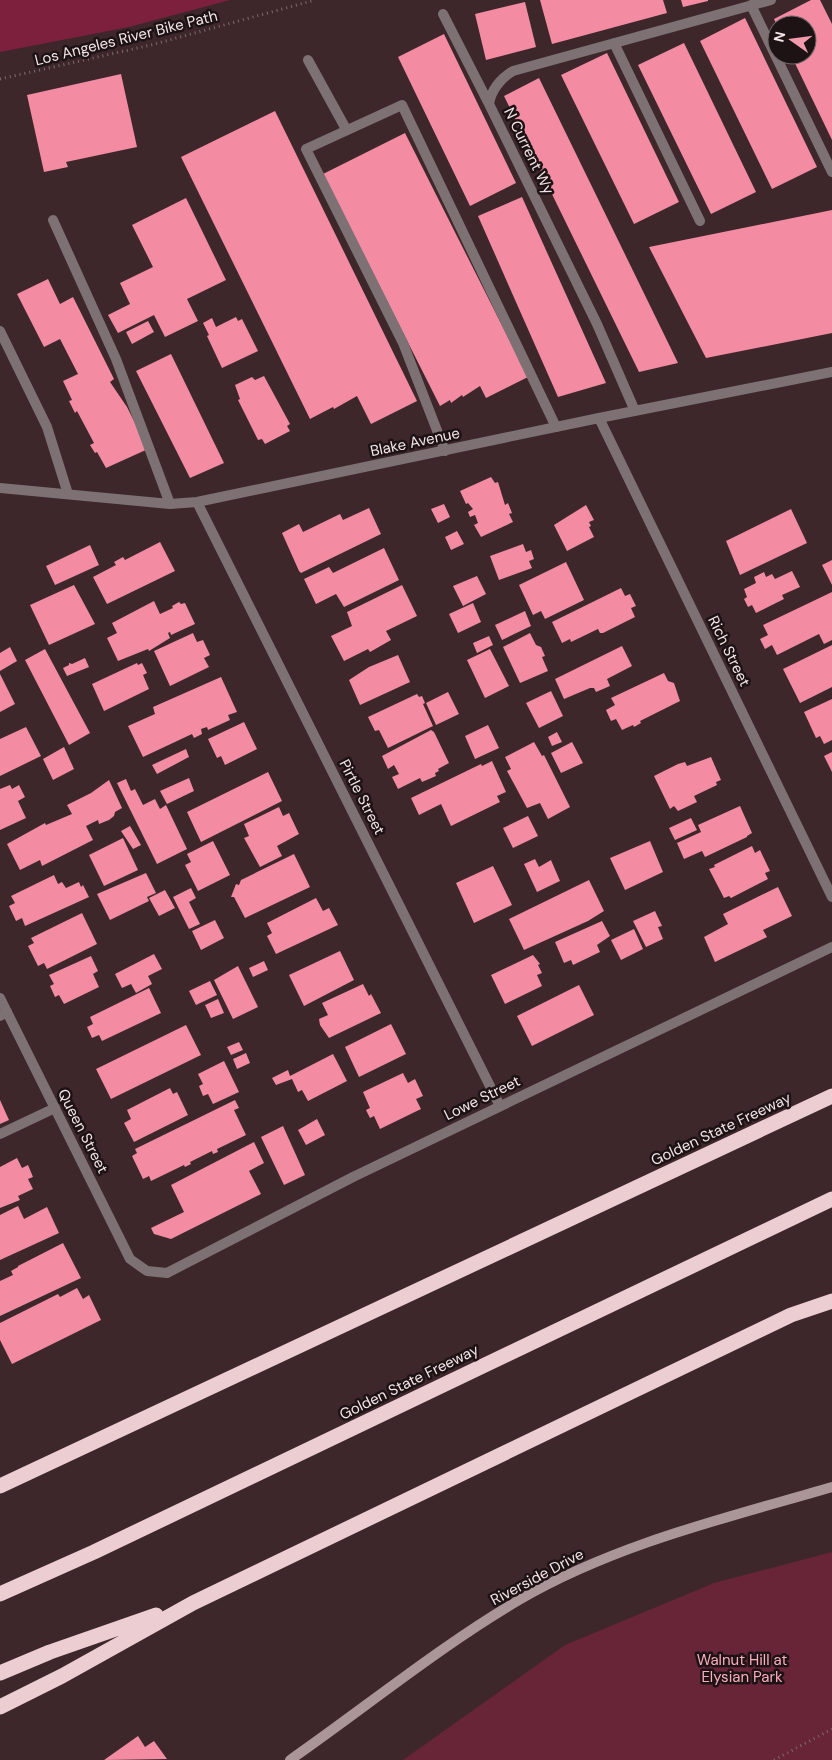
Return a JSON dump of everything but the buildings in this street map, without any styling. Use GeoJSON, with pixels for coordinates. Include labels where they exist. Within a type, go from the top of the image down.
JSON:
{"type":"FeatureCollection","features":[{"type":"Feature","properties":{"kind":"highway","name":"Golden State Freeway"},"geometry":{"type":"LineString","coordinates":[[0,1486],[832,1096]]}},
{"type":"Feature","properties":{"kind":"highway","name":"Golden State Freeway"},"geometry":{"type":"LineString","coordinates":[[0,1594],[94,1552],[832,1199]]}},
{"type":"Feature","properties":{"kind":"highway"},"geometry":{"type":"LineString","coordinates":[[0,1707],[62,1676],[193,1602],[791,1315],[832,1289]]}},
{"type":"Feature","properties":{"kind":"highway"},"geometry":{"type":"LineString","coordinates":[[791,1315],[832,1301]]}},
{"type":"Feature","properties":{"kind":"highway"},"geometry":{"type":"LineString","coordinates":[[0,1673],[50,1652],[193,1602]]}},
{"type":"Feature","properties":{"kind":"main road","name":"Riverside Drive"},"geometry":{"type":"LineString","coordinates":[[290,1760],[420,1665],[520,1599],[603,1559],[678,1532],[832,1487]]}},
{"type":"Feature","properties":{"kind":"street","name":"N Current Wy"},"geometry":{"type":"LineString","coordinates":[[634,411],[597,324],[489,104],[490,97],[503,77],[513,71],[771,0]]}},
{"type":"Feature","properties":{"kind":"street"},"geometry":{"type":"LineString","coordinates":[[751,6],[832,172]]}},
{"type":"Feature","properties":{"kind":"street"},"geometry":{"type":"LineString","coordinates":[[443,14],[489,104]]}},
{"type":"Feature","properties":{"kind":"street"},"geometry":{"type":"LineString","coordinates":[[614,43],[700,221]]}},
{"type":"Feature","properties":{"kind":"street"},"geometry":{"type":"LineString","coordinates":[[308,60],[346,129]]}},
{"type":"Feature","properties":{"kind":"street"},"geometry":{"type":"LineString","coordinates":[[445,452],[403,344],[306,149],[346,129],[402,105],[556,427]]}},
{"type":"Feature","properties":{"kind":"street"},"geometry":{"type":"LineString","coordinates":[[53,220],[116,360],[170,504]]}},
{"type":"Feature","properties":{"kind":"street"},"geometry":{"type":"LineString","coordinates":[[0,331],[47,427],[68,494]]}},
{"type":"Feature","properties":{"kind":"street","name":"Blake Avenue"},"geometry":{"type":"LineString","coordinates":[[0,488],[170,504],[197,502],[445,452],[599,418],[832,372]]}},
{"type":"Feature","properties":{"kind":"street","name":"Rich Street"},"geometry":{"type":"LineString","coordinates":[[599,418],[832,897]]}},
{"type":"Feature","properties":{"kind":"street","name":"Pirtle Street"},"geometry":{"type":"LineString","coordinates":[[197,502],[500,1106]]}},
{"type":"Feature","properties":{"kind":"street","name":"Lowe Street"},"geometry":{"type":"LineString","coordinates":[[147,1271],[168,1273],[353,1177],[832,947]]}},
{"type":"Feature","properties":{"kind":"street","name":"Queen Street"},"geometry":{"type":"LineString","coordinates":[[0,998],[4,1014],[55,1108],[130,1259],[147,1271]]}},
{"type":"Feature","properties":{"kind":"street"},"geometry":{"type":"LineString","coordinates":[[0,1134],[55,1108]]}},
{"type":"Feature","properties":{"kind":"path","name":"Los Angeles River Bike Path"},"geometry":{"type":"LineString","coordinates":[[0,79],[151,45],[315,0]]}},
{"type":"Feature","properties":{"kind":"path"},"geometry":{"type":"LineString","coordinates":[[774,1760],[832,1729]]}},
{"type":"Feature","properties":{"kind":"green space","name":"Walnut Hill at Elysian Park"},"geometry":{"type":"Polygon","coordinates":[[[832,1552],[832,1760],[403,1760],[565,1645],[714,1583],[832,1552]]]}},
{"type":"Feature","properties":{"kind":"shaded area"},"geometry":{"type":"Polygon","coordinates":[[[0,0],[230,0],[129,27],[0,52],[0,0]]]}}]}
